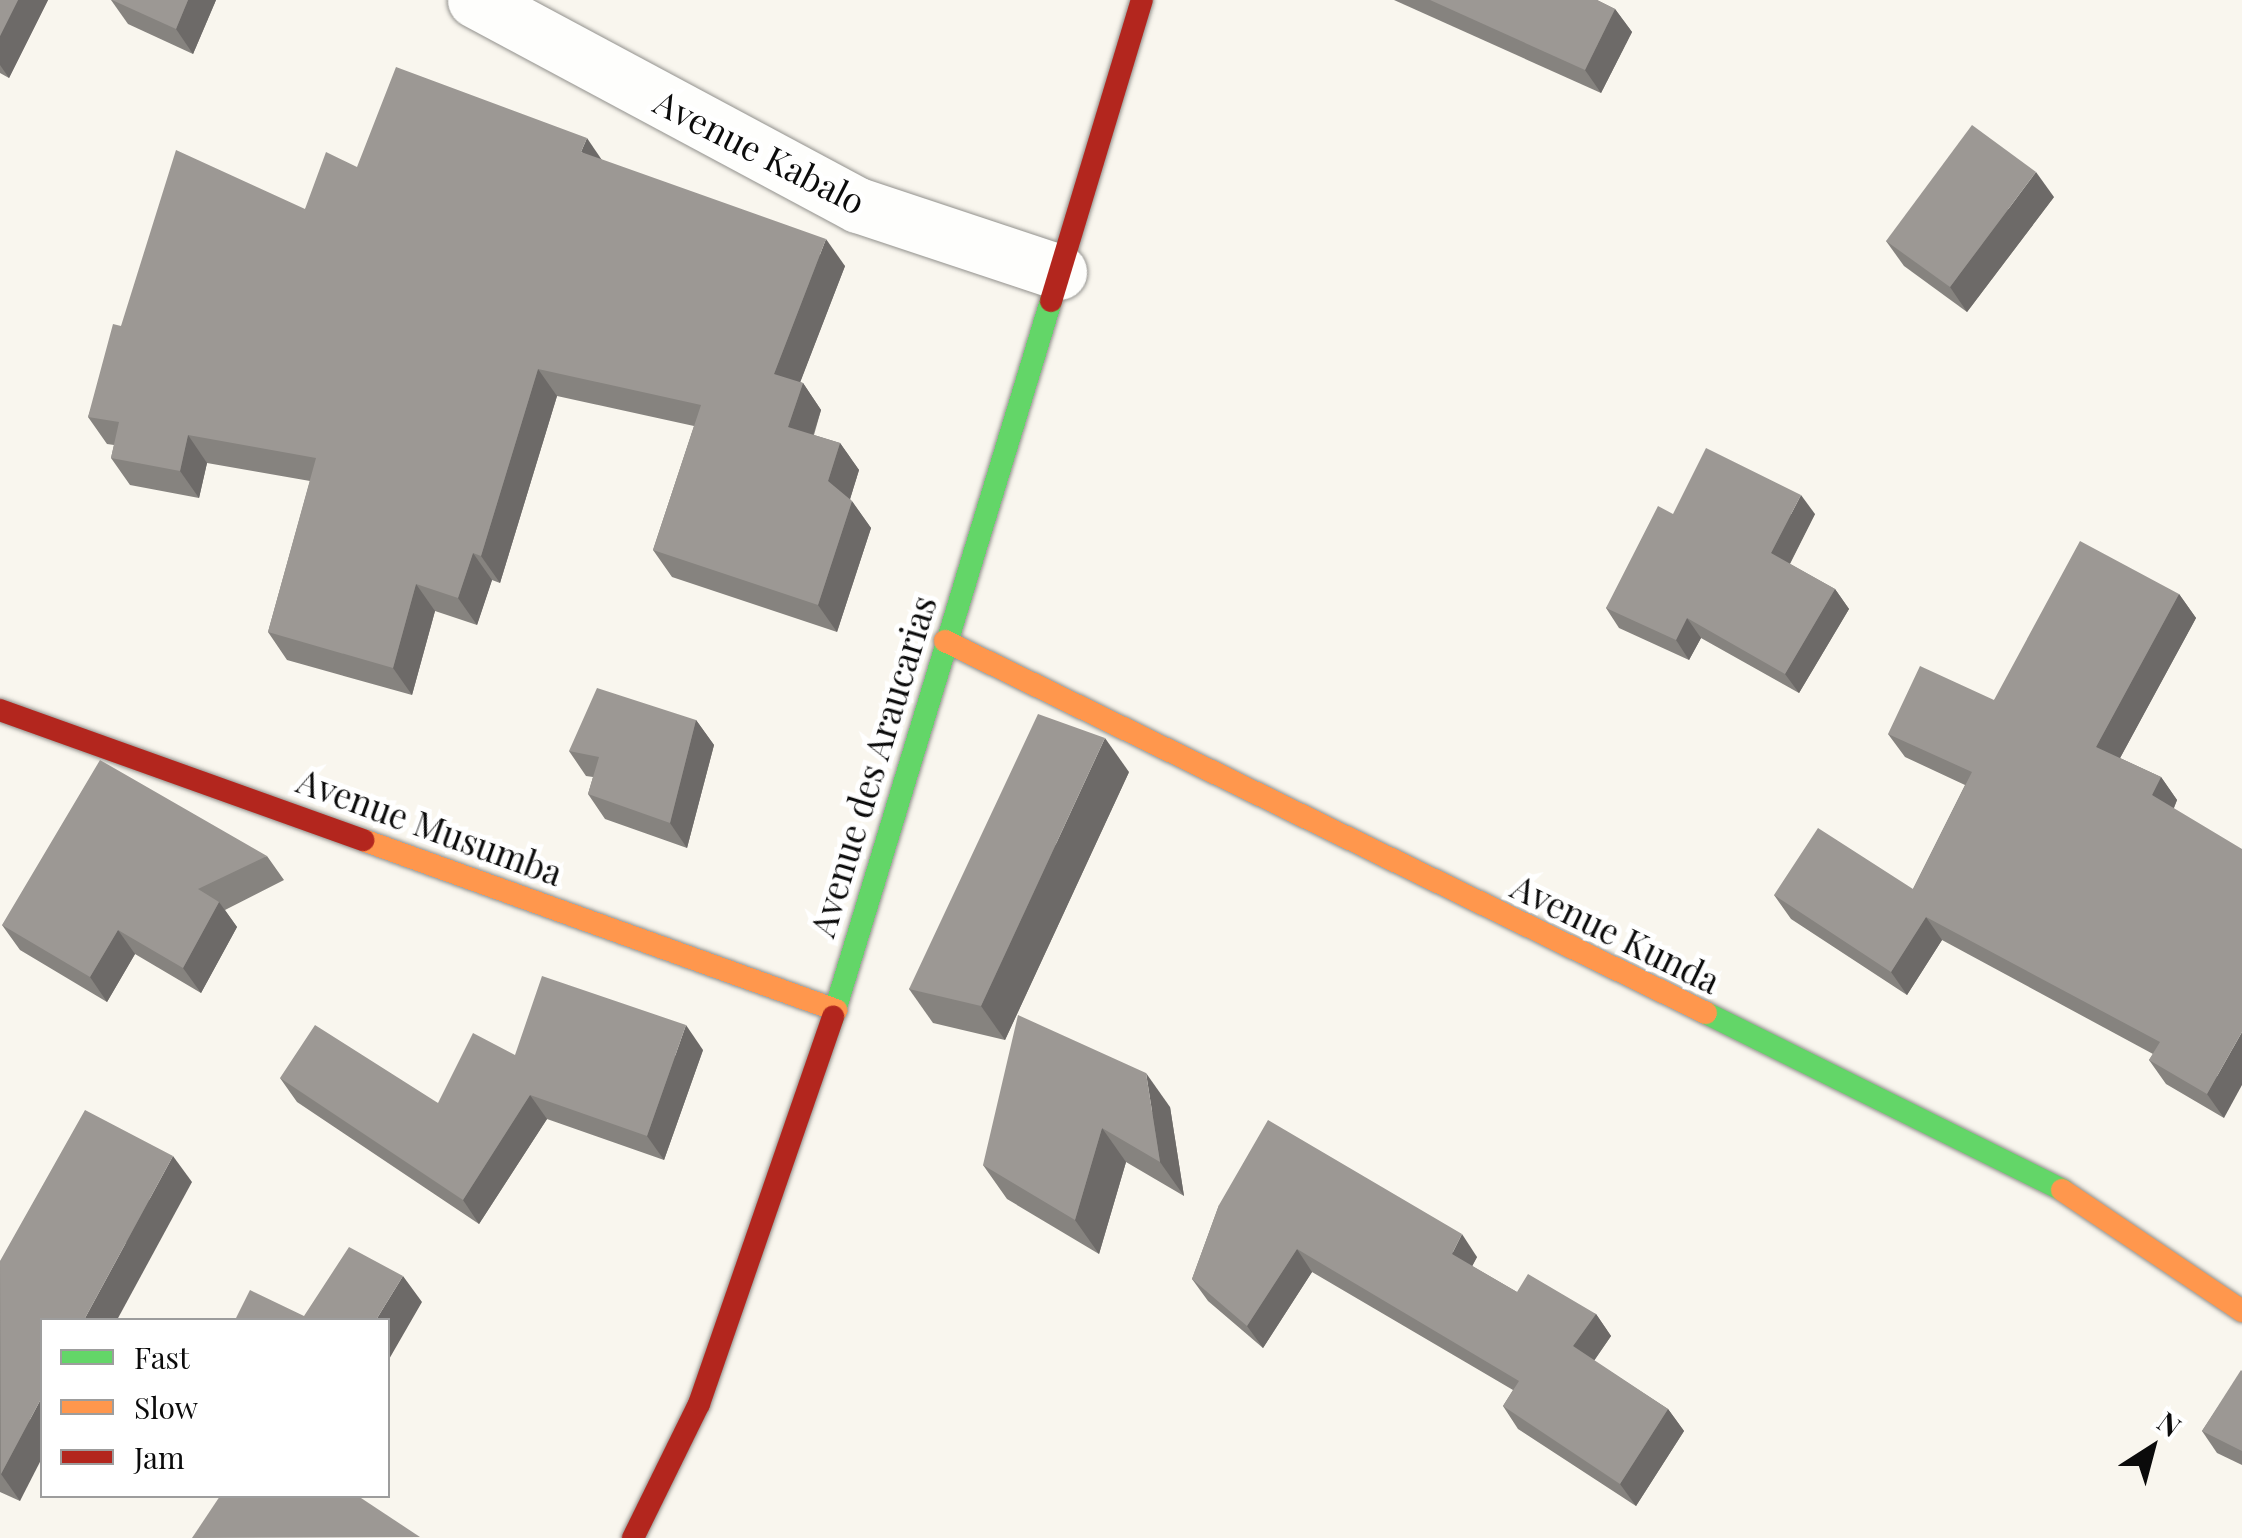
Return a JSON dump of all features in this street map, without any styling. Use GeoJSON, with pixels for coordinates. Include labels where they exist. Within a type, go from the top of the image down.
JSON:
{"type":"FeatureCollection","features":[{"type":"Feature","properties":{"kind":"street","name":"Avenue Kabalo"},"geometry":{"type":"LineString","coordinates":[[475,0],[858,205],[1059,272]]}},
{"type":"Feature","properties":{"kind":"street","name":"Avenue des Araucarias"},"geometry":{"type":"LineString","coordinates":[[633,1538],[699,1404],[836,1010],[1142,0]]}},
{"type":"Feature","properties":{"kind":"street","name":"Avenue Kunda"},"geometry":{"type":"LineString","coordinates":[[945,640],[2040,1177],[2179,1263],[2242,1311]]}},
{"type":"Feature","properties":{"kind":"street","name":"Avenue Musumba"},"geometry":{"type":"LineString","coordinates":[[0,710],[836,1010]]}},
{"type":"Feature","properties":{"kind":"building"},"geometry":{"type":"Polygon","coordinates":[[[0,0],[18,0],[0,36],[0,0]]]}},
{"type":"Feature","properties":{"kind":"building"},"geometry":{"type":"Polygon","coordinates":[[[112,0],[188,0],[176,29],[112,0]]]}},
{"type":"Feature","properties":{"kind":"building"},"geometry":{"type":"Polygon","coordinates":[[[1430,0],[1597,0],[1615,9],[1585,70],[1430,0]]]}},
{"type":"Feature","properties":{"kind":"building"},"geometry":{"type":"Polygon","coordinates":[[[396,67],[587,138],[581,152],[826,239],[774,374],[803,383],[788,427],[840,443],[828,481],[852,501],[818,605],[653,550],[701,405],[538,369],[481,556],[473,553],[458,598],[416,584],[393,668],[268,632],[316,458],[188,435],[180,471],[111,458],[119,422],[88,417],[113,324],[121,326],[176,150],[305,209],[326,152],[357,167],[396,67]]]}},
{"type":"Feature","properties":{"kind":"building"},"geometry":{"type":"Polygon","coordinates":[[[1972,125],[2036,172],[1950,287],[1886,241],[1972,125]]]}},
{"type":"Feature","properties":{"kind":"building"},"geometry":{"type":"Polygon","coordinates":[[[1706,448],[1801,495],[1771,553],[1835,589],[1785,674],[1687,618],[1676,640],[1606,608],[1658,506],[1673,514],[1706,448]]]}},
{"type":"Feature","properties":{"kind":"building"},"geometry":{"type":"Polygon","coordinates":[[[2080,541],[2179,594],[2096,747],[2161,777],[2152,795],[2242,849],[2242,1032],[2207,1094],[2149,1060],[2160,1042],[1926,917],[1891,972],[1774,895],[1818,828],[1913,889],[1972,772],[1888,734],[1920,666],[1994,700],[2080,541]]]}},
{"type":"Feature","properties":{"kind":"building"},"geometry":{"type":"Polygon","coordinates":[[[597,688],[696,720],[670,823],[588,794],[599,757],[569,751],[597,688]]]}},
{"type":"Feature","properties":{"kind":"building"},"geometry":{"type":"Polygon","coordinates":[[[1038,714],[1105,738],[981,1006],[909,989],[1038,714]]]}},
{"type":"Feature","properties":{"kind":"building"},"geometry":{"type":"Polygon","coordinates":[[[100,760],[267,856],[198,889],[219,902],[183,968],[118,930],[90,977],[2,925],[100,760]]]}},
{"type":"Feature","properties":{"kind":"building"},"geometry":{"type":"Polygon","coordinates":[[[542,976],[686,1025],[647,1136],[530,1095],[463,1200],[280,1078],[315,1025],[438,1103],[473,1033],[515,1055],[542,976]]]}},
{"type":"Feature","properties":{"kind":"building"},"geometry":{"type":"Polygon","coordinates":[[[1018,1015],[1146,1073],[1160,1162],[1102,1128],[1075,1220],[983,1165],[1018,1015]]]}},
{"type":"Feature","properties":{"kind":"building"},"geometry":{"type":"Polygon","coordinates":[[[85,1110],[173,1156],[85,1318],[40,1318],[40,1401],[1,1474],[0,1261],[85,1110]]]}},
{"type":"Feature","properties":{"kind":"building"},"geometry":{"type":"Polygon","coordinates":[[[1268,1120],[1462,1234],[1452,1254],[1517,1292],[1528,1274],[1596,1314],[1573,1346],[1668,1409],[1620,1484],[1503,1406],[1519,1381],[1297,1249],[1247,1326],[1192,1279],[1219,1205],[1268,1120]]]}},
{"type":"Feature","properties":{"kind":"building"},"geometry":{"type":"Polygon","coordinates":[[[349,1247],[403,1276],[377,1318],[236,1318],[250,1290],[304,1316],[349,1247]]]}},
{"type":"Feature","properties":{"kind":"building"},"geometry":{"type":"Polygon","coordinates":[[[2242,1371],[2242,1451],[2202,1431],[2242,1371]]]}},
{"type":"Feature","properties":{"kind":"building"},"geometry":{"type":"Polygon","coordinates":[[[219,1498],[361,1498],[420,1537],[192,1538],[219,1498]]]}},
{"type":"Feature","properties":{"kind":"traffic: fast"},"geometry":{"type":"LineString","coordinates":[[833,1017],[1051,301]]}},
{"type":"Feature","properties":{"kind":"traffic: fast"},"geometry":{"type":"LineString","coordinates":[[1706,1013],[2062,1190]]}},
{"type":"Feature","properties":{"kind":"traffic: slow"},"geometry":{"type":"LineString","coordinates":[[945,641],[1706,1013]]}},
{"type":"Feature","properties":{"kind":"traffic: slow"},"geometry":{"type":"LineString","coordinates":[[363,840],[836,1010]]}},
{"type":"Feature","properties":{"kind":"traffic: slow"},"geometry":{"type":"LineString","coordinates":[[2062,1190],[2242,1311]]}},
{"type":"Feature","properties":{"kind":"traffic: jam"},"geometry":{"type":"LineString","coordinates":[[1051,301],[1142,0]]}},
{"type":"Feature","properties":{"kind":"traffic: jam"},"geometry":{"type":"LineString","coordinates":[[0,710],[363,840]]}},
{"type":"Feature","properties":{"kind":"traffic: jam"},"geometry":{"type":"LineString","coordinates":[[633,1538],[699,1404],[833,1017]]}}]}
